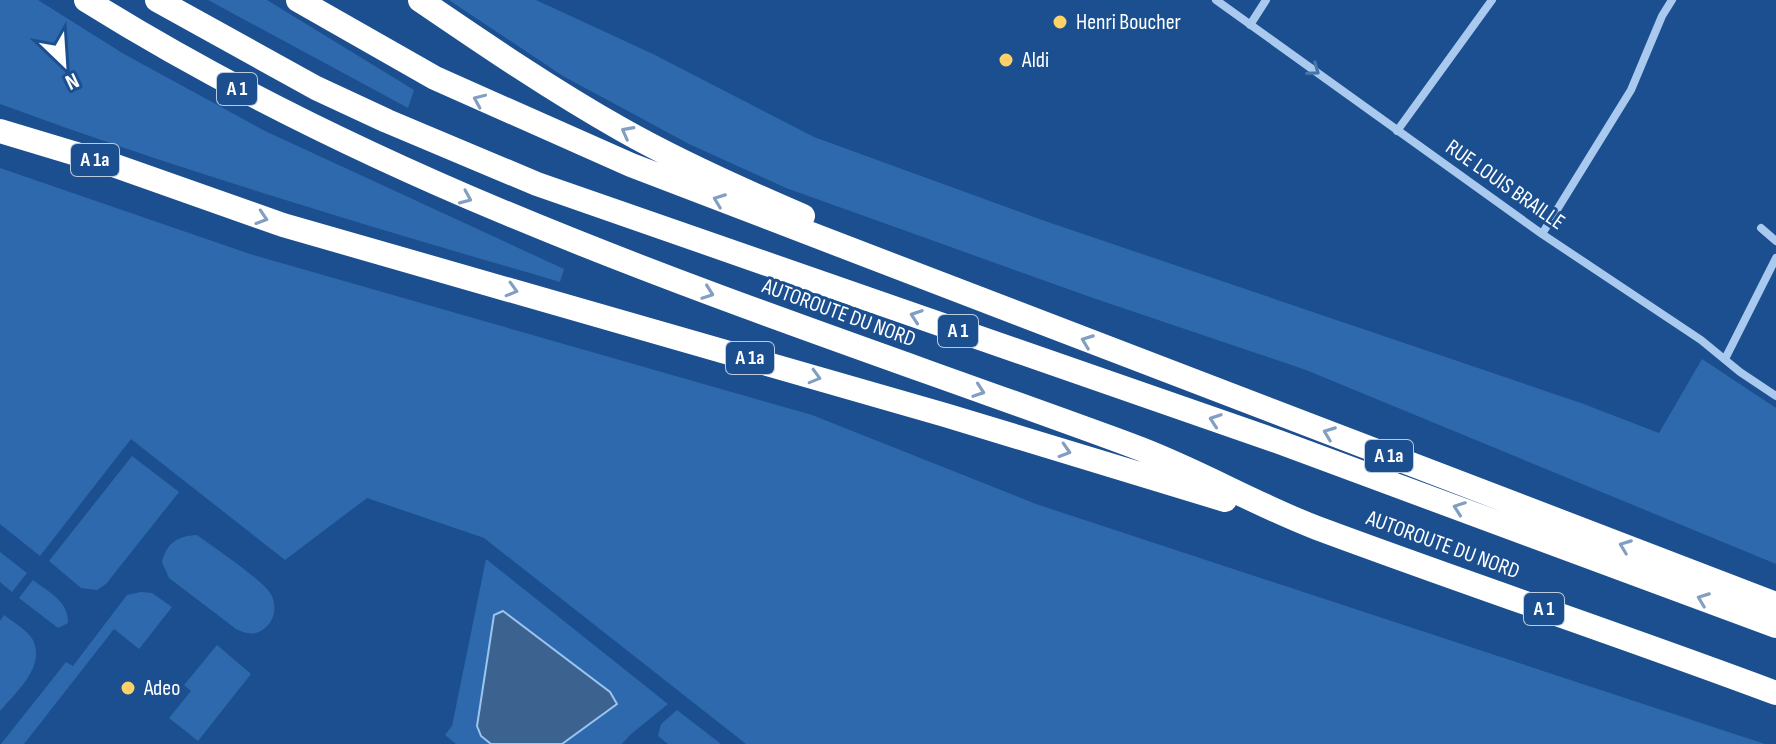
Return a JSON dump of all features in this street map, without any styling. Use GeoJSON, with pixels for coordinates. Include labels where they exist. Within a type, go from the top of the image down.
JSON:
{"type":"FeatureCollection","features":[{"type":"Feature","properties":{"kind":"highway","name":"AUTOROUTE DU NORD"},"geometry":{"type":"LineString","coordinates":[[86,0],[185,60],[276,109],[465,197],[632,265],[1135,447],[1312,526],[1776,693]]}},
{"type":"Feature","properties":{"kind":"highway","name":"AUTOROUTE DU NORD"},"geometry":{"type":"LineString","coordinates":[[157,0],[316,88],[537,184],[1279,442],[1776,626]]}},
{"type":"Feature","properties":{"kind":"highway","name":"A 1a"},"geometry":{"type":"LineString","coordinates":[[298,0],[435,78],[571,140],[715,199],[1776,604]]}},
{"type":"Feature","properties":{"kind":"highway"},"geometry":{"type":"LineString","coordinates":[[420,0],[622,130],[761,198],[938,275],[1001,308]]}},
{"type":"Feature","properties":{"kind":"highway","name":"A 1a"},"geometry":{"type":"LineString","coordinates":[[0,131],[113,165],[283,225],[945,415],[1312,526]]}},
{"type":"Feature","properties":{"kind":"street","name":"RUE LOUIS BRAILLE"},"geometry":{"type":"LineString","coordinates":[[1216,0],[1542,234],[1691,334],[1776,396]]}},
{"type":"Feature","properties":{"kind":"street"},"geometry":{"type":"LineString","coordinates":[[1250,25],[1266,0]]}},
{"type":"Feature","properties":{"kind":"street"},"geometry":{"type":"LineString","coordinates":[[1397,131],[1492,0]]}},
{"type":"Feature","properties":{"kind":"street"},"geometry":{"type":"LineString","coordinates":[[1542,234],[1631,90],[1662,16],[1672,0]]}},
{"type":"Feature","properties":{"kind":"street"},"geometry":{"type":"LineString","coordinates":[[1761,228],[1776,241]]}},
{"type":"Feature","properties":{"kind":"street"},"geometry":{"type":"LineString","coordinates":[[1725,359],[1776,258]]}},
{"type":"Feature","properties":{"kind":"shaded area"},"geometry":{"type":"Polygon","coordinates":[[[0,0],[38,0],[124,54],[265,131],[564,269],[560,282],[208,176],[0,104],[0,0]]]}},
{"type":"Feature","properties":{"kind":"shaded area"},"geometry":{"type":"Polygon","coordinates":[[[208,0],[267,0],[414,90],[408,108],[208,0]]]}},
{"type":"Feature","properties":{"kind":"shaded area"},"geometry":{"type":"Polygon","coordinates":[[[449,0],[536,0],[653,54],[814,137],[1042,220],[1581,403],[1659,433],[1702,359],[1776,408],[1776,564],[1306,370],[1093,298],[786,188],[689,144],[563,76],[449,0]]]}},
{"type":"Feature","properties":{"kind":"shaded area"},"geometry":{"type":"Polygon","coordinates":[[[0,168],[253,255],[812,415],[1036,504],[1765,744],[746,744],[484,538],[367,498],[285,560],[131,439],[40,556],[0,524],[0,168]]]}},
{"type":"Feature","properties":{"kind":"shaded area"},"geometry":{"type":"Polygon","coordinates":[[[132,456],[179,492],[106,584],[97,590],[81,588],[49,561],[132,456]]]}},
{"type":"Feature","properties":{"kind":"shaded area"},"geometry":{"type":"Polygon","coordinates":[[[197,535],[248,572],[271,594],[273,617],[262,631],[251,633],[236,629],[169,578],[162,562],[170,545],[178,539],[197,535]]]}},
{"type":"Feature","properties":{"kind":"shaded area"},"geometry":{"type":"Polygon","coordinates":[[[0,552],[27,573],[12,592],[0,582],[0,552]]]}},
{"type":"Feature","properties":{"kind":"shaded area"},"geometry":{"type":"Polygon","coordinates":[[[486,559],[668,704],[622,744],[562,744],[617,703],[481,736],[491,744],[456,744],[445,735],[452,726],[486,559]]]}},
{"type":"Feature","properties":{"kind":"shaded area"},"geometry":{"type":"Polygon","coordinates":[[[33,580],[61,603],[68,623],[58,628],[19,598],[33,580]]]}},
{"type":"Feature","properties":{"kind":"shaded area"},"geometry":{"type":"Polygon","coordinates":[[[152,593],[172,607],[139,649],[114,629],[24,744],[1,744],[66,662],[73,666],[127,595],[152,593]]]}},
{"type":"Feature","properties":{"kind":"shaded area"},"geometry":{"type":"Polygon","coordinates":[[[503,611],[610,692],[617,704],[562,744],[491,744],[481,736],[477,726],[494,615],[503,611]]]}},
{"type":"Feature","properties":{"kind":"shaded area"},"geometry":{"type":"Polygon","coordinates":[[[4,615],[31,637],[36,650],[27,679],[0,711],[0,621],[4,615]]]}},
{"type":"Feature","properties":{"kind":"shaded area"},"geometry":{"type":"Polygon","coordinates":[[[217,645],[251,674],[198,741],[169,718],[191,691],[184,685],[217,645]]]}},
{"type":"Feature","properties":{"kind":"shaded area"},"geometry":{"type":"Polygon","coordinates":[[[677,710],[721,744],[668,744],[658,736],[661,724],[677,710]]]}},
{"type":"Feature","properties":{"kind":"place","name":"Henri Boucher"},"geometry":{"type":"Point","coordinates":[1060,22]}},
{"type":"Feature","properties":{"kind":"place","name":"Aldi"},"geometry":{"type":"Point","coordinates":[1006,60]}},
{"type":"Feature","properties":{"kind":"place","name":"Adeo"},"geometry":{"type":"Point","coordinates":[128,688]}}]}
